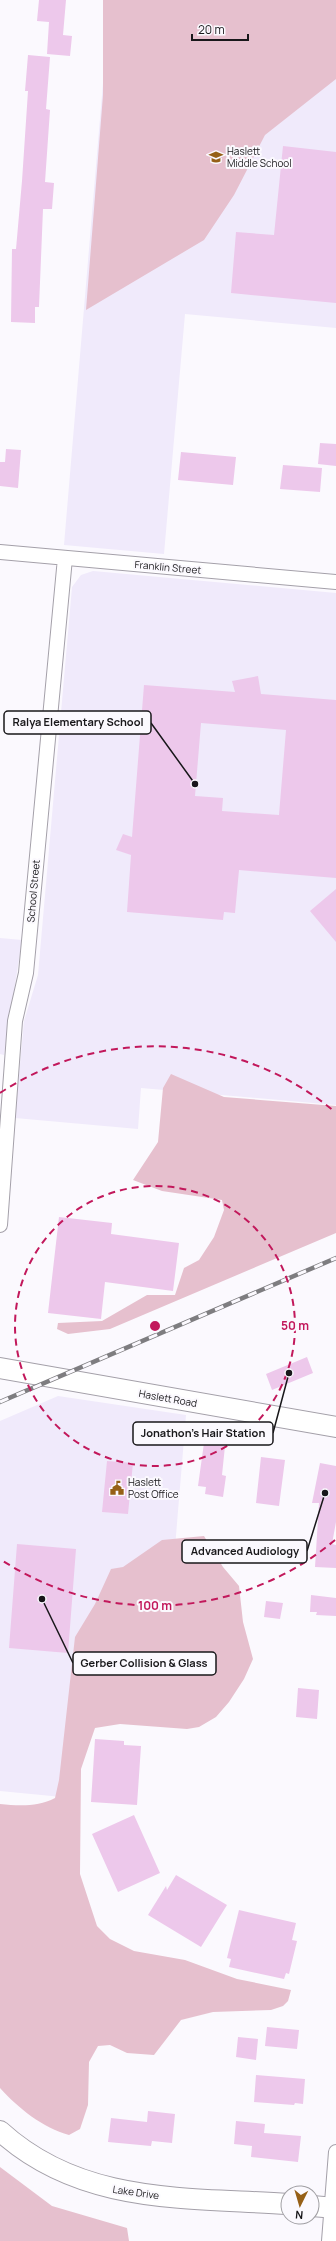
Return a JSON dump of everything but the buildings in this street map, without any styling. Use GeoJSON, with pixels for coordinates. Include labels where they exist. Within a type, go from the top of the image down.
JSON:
{"type":"FeatureCollection","features":[{"type":"Feature","properties":{"kind":"street","name":"Franklin Street"},"geometry":{"type":"LineString","coordinates":[[0,552],[336,582]]}},
{"type":"Feature","properties":{"kind":"street","name":"School Street"},"geometry":{"type":"LineString","coordinates":[[0,1225],[15,1021],[26,973],[65,558]]}},
{"type":"Feature","properties":{"kind":"street","name":"Haslett Road"},"geometry":{"type":"LineString","coordinates":[[0,1368],[336,1427]]}},
{"type":"Feature","properties":{"kind":"street","name":"Lake Drive"},"geometry":{"type":"LineString","coordinates":[[0,2131],[29,2154],[51,2167],[98,2186],[149,2195],[280,2203]]}},
{"type":"Feature","properties":{"kind":"street"},"geometry":{"type":"LineString","coordinates":[[329,2241],[334,2207],[336,2152]]}},
{"type":"Feature","properties":{"kind":"street"},"geometry":{"type":"LineString","coordinates":[[320,2206],[334,2207]]}},
{"type":"Feature","properties":{"kind":"shaded area"},"geometry":{"type":"Polygon","coordinates":[[[103,0],[336,0],[336,79],[265,135],[234,195],[204,240],[86,310],[103,95],[103,0]]]}},
{"type":"Feature","properties":{"kind":"shaded area","name":"Haslett Middle School"},"geometry":{"type":"Polygon","coordinates":[[[110,0],[336,0],[336,328],[185,314],[164,554],[64,545],[110,0]]]}},
{"type":"Feature","properties":{"kind":"shaded area"},"geometry":{"type":"Polygon","coordinates":[[[93,571],[336,593],[336,1105],[141,1088],[138,1129],[15,1118],[24,1021],[38,975],[72,587],[81,575],[93,571]]]}},
{"type":"Feature","properties":{"kind":"shaded area"},"geometry":{"type":"Polygon","coordinates":[[[0,938],[22,940],[4,1055],[0,1054],[0,938]]]}},
{"type":"Feature","properties":{"kind":"shaded area"},"geometry":{"type":"Polygon","coordinates":[[[171,1074],[224,1097],[336,1106],[336,1233],[110,1329],[68,1334],[57,1329],[58,1323],[102,1321],[147,1295],[175,1295],[184,1268],[199,1260],[214,1237],[224,1210],[222,1200],[162,1191],[133,1180],[158,1142],[163,1088],[171,1074]]]}},
{"type":"Feature","properties":{"kind":"shaded area"},"geometry":{"type":"Polygon","coordinates":[[[58,1396],[186,1415],[161,1716],[70,1708],[62,1797],[0,1791],[0,1421],[58,1396]]]}},
{"type":"Feature","properties":{"kind":"shaded area"},"geometry":{"type":"Polygon","coordinates":[[[204,1536],[223,1567],[239,1586],[243,1622],[253,1659],[244,1679],[229,1702],[216,1717],[199,1727],[187,1729],[120,1724],[95,1728],[81,1769],[80,1874],[97,1926],[110,1939],[134,1951],[185,1960],[237,1979],[291,1990],[288,2001],[283,2006],[271,2010],[213,2012],[181,2020],[154,2055],[127,2053],[110,2045],[98,2046],[89,2062],[88,2105],[80,2129],[69,2135],[50,2128],[40,2122],[23,2110],[0,2088],[0,1804],[35,1804],[55,1798],[59,1780],[75,1637],[95,1604],[111,1569],[123,1567],[162,1540],[204,1536]]]}},
{"type":"Feature","properties":{"kind":"shaded area"},"geometry":{"type":"Polygon","coordinates":[[[0,2167],[52,2206],[127,2228],[129,2241],[0,2241],[0,2167]]]}},
{"type":"Feature","properties":{"kind":"railway"},"geometry":{"type":"LineString","coordinates":[[0,1402],[336,1258]]}},
{"type":"Feature","properties":{"kind":"place","name":"Haslett Middle School"},"geometry":{"type":"Point","coordinates":[216,157]}},
{"type":"Feature","properties":{"kind":"place","name":"Ralya Elementary School"},"geometry":{"type":"Point","coordinates":[195,784]}},
{"type":"Feature","properties":{"kind":"place","name":"Jonathon's Hair Station"},"geometry":{"type":"Point","coordinates":[289,1373]}},
{"type":"Feature","properties":{"kind":"place","name":"Haslett Post Office"},"geometry":{"type":"Point","coordinates":[117,1488]}},
{"type":"Feature","properties":{"kind":"place","name":"Advanced Audiology"},"geometry":{"type":"Point","coordinates":[325,1493]}},
{"type":"Feature","properties":{"kind":"place","name":"Gerber Collision & Glass"},"geometry":{"type":"Point","coordinates":[42,1599]}}]}
